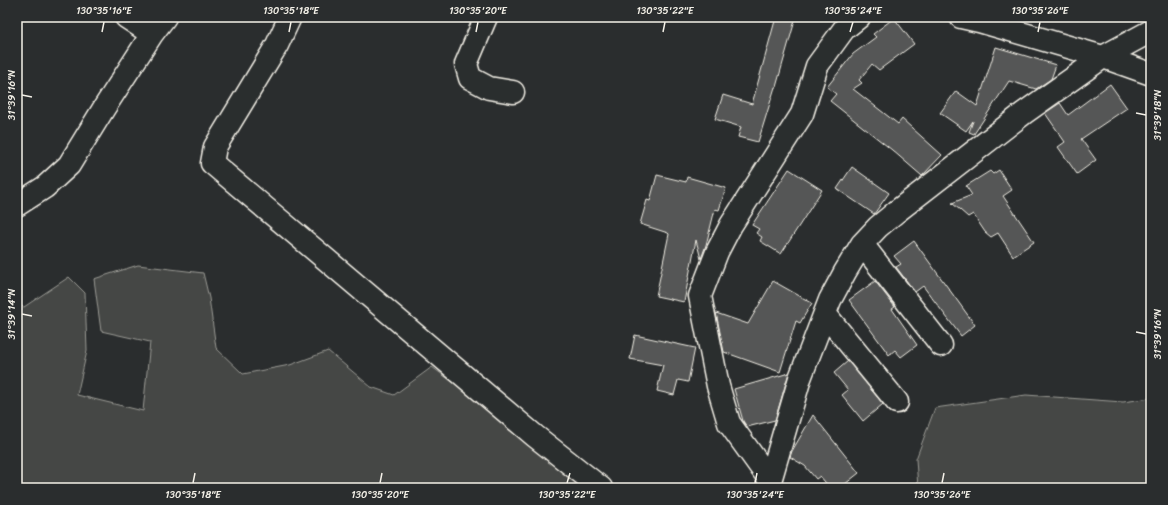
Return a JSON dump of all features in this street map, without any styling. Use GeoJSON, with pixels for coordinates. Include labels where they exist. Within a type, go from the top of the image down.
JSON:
{"type":"FeatureCollection","features":[{"type":"Feature","properties":{"kind":"street"},"geometry":{"type":"LineString","coordinates":[[126,17],[152,34]]}},
{"type":"Feature","properties":{"kind":"street"},"geometry":{"type":"LineString","coordinates":[[17,205],[45,187],[69,165],[152,34],[165,17]]}},
{"type":"Feature","properties":{"kind":"street"},"geometry":{"type":"LineString","coordinates":[[290,17],[277,45],[215,147],[212,163],[535,436],[601,488]]}},
{"type":"Feature","properties":{"kind":"street"},"geometry":{"type":"LineString","coordinates":[[486,17],[466,64],[470,78],[489,88],[513,92]]}},
{"type":"Feature","properties":{"kind":"street"},"geometry":{"type":"LineString","coordinates":[[769,484],[729,423],[718,386],[700,296],[717,252],[731,225],[802,114],[817,66],[844,29],[859,17]]}},
{"type":"Feature","properties":{"kind":"street"},"geometry":{"type":"LineString","coordinates":[[961,17],[1103,58],[1151,74]]}},
{"type":"Feature","properties":{"kind":"street"},"geometry":{"type":"LineString","coordinates":[[769,484],[800,378],[830,300],[862,244],[878,227],[896,212],[1024,113],[1103,58],[1151,31]]}},
{"type":"Feature","properties":{"kind":"street"},"geometry":{"type":"LineString","coordinates":[[862,244],[941,345]]}},
{"type":"Feature","properties":{"kind":"street"},"geometry":{"type":"LineString","coordinates":[[825,314],[897,402]]}},
{"type":"Feature","properties":{"kind":"shaded area"},"geometry":{"type":"Polygon","coordinates":[[[138,265],[203,273],[209,298],[216,348],[243,374],[290,365],[328,351],[371,387],[394,395],[432,367],[594,486],[593,488],[17,488],[17,305],[24,307],[69,277],[85,293],[87,351],[77,395],[143,411],[150,342],[101,331],[94,279],[138,265]]]}},
{"type":"Feature","properties":{"kind":"shaded area"},"geometry":{"type":"Polygon","coordinates":[[[1026,395],[1123,402],[1151,398],[1151,488],[918,488],[916,459],[935,408],[1026,395]]]}},
{"type":"Feature","properties":{"kind":"building"},"geometry":{"type":"Polygon","coordinates":[[[776,17],[796,17],[776,87],[758,142],[738,137],[741,127],[715,119],[723,95],[752,104],[776,17]]]}},
{"type":"Feature","properties":{"kind":"building"},"geometry":{"type":"Polygon","coordinates":[[[894,18],[914,44],[879,70],[872,64],[859,80],[862,83],[853,89],[898,124],[902,119],[942,155],[922,176],[830,101],[836,94],[827,87],[853,54],[876,37],[873,34],[894,18]]]}},
{"type":"Feature","properties":{"kind":"building"},"geometry":{"type":"Polygon","coordinates":[[[996,47],[1056,65],[1051,79],[1036,89],[1009,81],[974,134],[969,132],[973,121],[966,131],[940,113],[956,91],[977,106],[996,47]]]}},
{"type":"Feature","properties":{"kind":"building"},"geometry":{"type":"Polygon","coordinates":[[[1110,84],[1127,108],[1081,139],[1096,160],[1077,174],[1058,147],[1065,142],[1045,113],[1060,103],[1068,115],[1110,84]]]}},
{"type":"Feature","properties":{"kind":"building"},"geometry":{"type":"Polygon","coordinates":[[[852,167],[889,193],[874,214],[837,189],[852,167]]]}},
{"type":"Feature","properties":{"kind":"building"},"geometry":{"type":"Polygon","coordinates":[[[789,169],[822,190],[781,254],[760,241],[762,237],[756,233],[759,229],[752,225],[789,169]]]}},
{"type":"Feature","properties":{"kind":"building"},"geometry":{"type":"Polygon","coordinates":[[[999,170],[1012,190],[1003,196],[1034,242],[1013,256],[998,233],[991,237],[985,232],[973,214],[968,217],[952,203],[972,195],[966,186],[990,171],[993,174],[999,170]]]}},
{"type":"Feature","properties":{"kind":"building"},"geometry":{"type":"Polygon","coordinates":[[[657,175],[686,182],[687,177],[726,188],[719,210],[715,209],[701,259],[696,240],[684,302],[656,296],[669,234],[640,224],[647,200],[650,201],[657,175]]]}},
{"type":"Feature","properties":{"kind":"building"},"geometry":{"type":"Polygon","coordinates":[[[914,241],[975,325],[961,336],[923,286],[915,292],[896,267],[901,264],[894,256],[914,241]]]}},
{"type":"Feature","properties":{"kind":"building"},"geometry":{"type":"Polygon","coordinates":[[[773,281],[812,303],[800,323],[796,321],[780,372],[724,352],[716,313],[748,324],[773,281]]]}},
{"type":"Feature","properties":{"kind":"building"},"geometry":{"type":"Polygon","coordinates":[[[875,281],[895,307],[892,309],[917,345],[901,357],[895,350],[889,355],[849,300],[875,281]]]}},
{"type":"Feature","properties":{"kind":"building"},"geometry":{"type":"Polygon","coordinates":[[[635,335],[695,348],[688,382],[678,380],[674,395],[657,391],[663,365],[630,359],[635,335]]]}},
{"type":"Feature","properties":{"kind":"building"},"geometry":{"type":"Polygon","coordinates":[[[848,361],[883,404],[863,421],[842,395],[848,390],[834,373],[848,361]]]}},
{"type":"Feature","properties":{"kind":"building"},"geometry":{"type":"Polygon","coordinates":[[[789,373],[775,420],[747,427],[743,421],[734,389],[789,373]]]}},
{"type":"Feature","properties":{"kind":"building"},"geometry":{"type":"Polygon","coordinates":[[[813,415],[859,473],[840,488],[830,488],[820,476],[816,479],[805,466],[790,457],[813,415]]]}}]}
